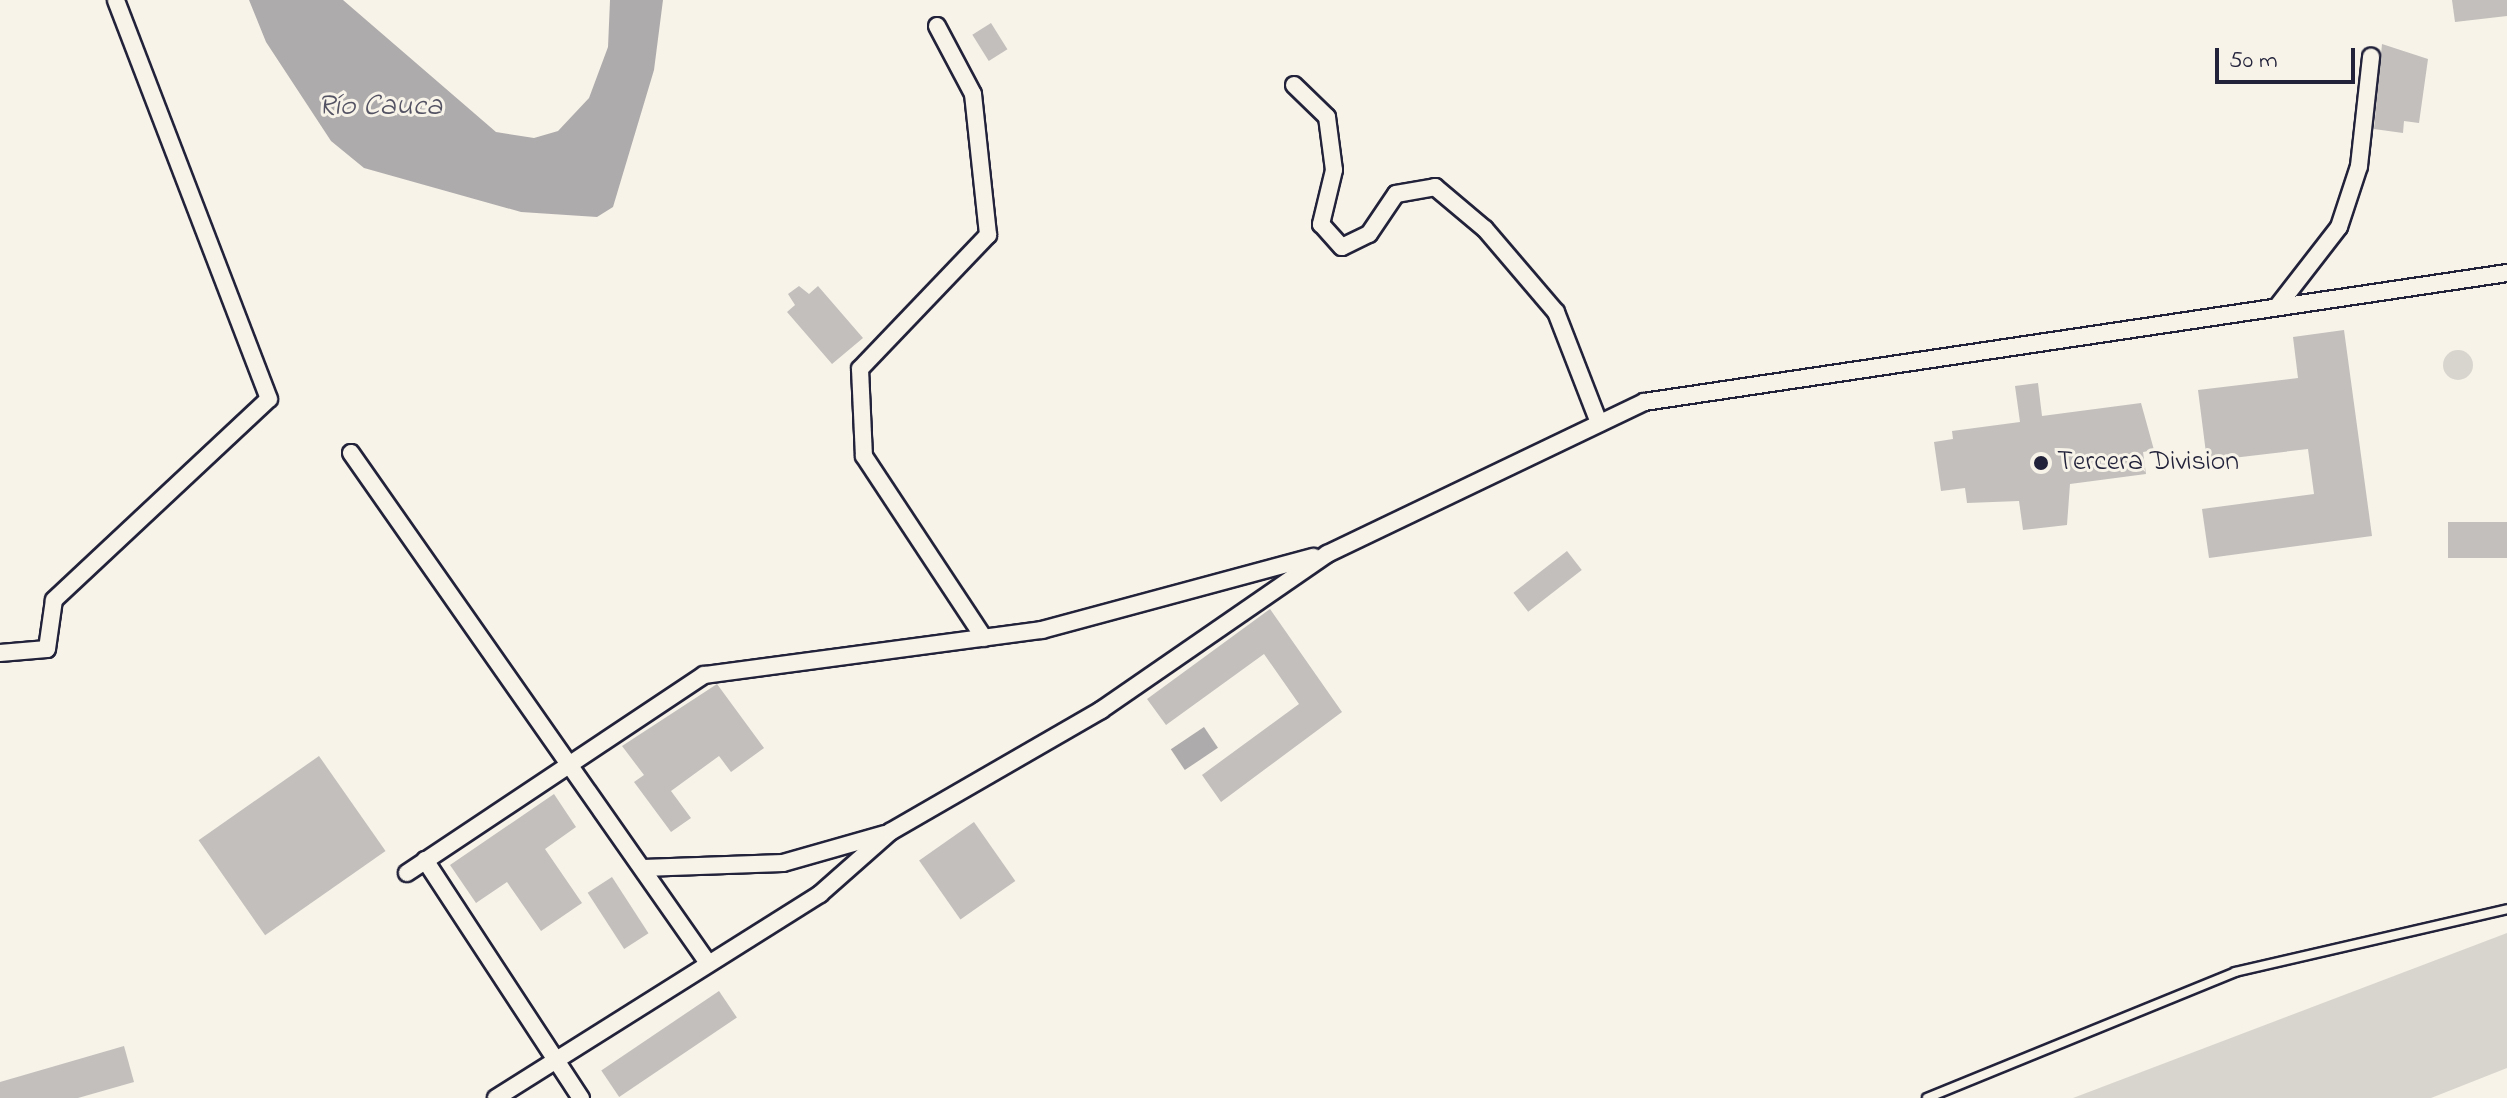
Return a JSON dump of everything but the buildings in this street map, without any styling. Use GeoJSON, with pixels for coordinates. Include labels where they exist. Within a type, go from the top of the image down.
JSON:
{"type":"FeatureCollection","features":[{"type":"Feature","properties":{"kind":"street"},"geometry":{"type":"LineString","coordinates":[[0,653],[47,649],[54,600],[269,399],[116,0]]}},
{"type":"Feature","properties":{"kind":"street"},"geometry":{"type":"LineString","coordinates":[[937,26],[973,94],[988,235],[860,369],[864,456],[984,638]]}},
{"type":"Feature","properties":{"kind":"street"},"geometry":{"type":"LineString","coordinates":[[2277,307],[2339,227],[2359,166],[2371,57]]}},
{"type":"Feature","properties":{"kind":"street"},"geometry":{"type":"LineString","coordinates":[[1294,85],[1327,117],[1334,170],[1321,224],[1342,247],[1369,234],[1396,194],[1435,187],[1485,229],[1556,312],[1599,423]]}},
{"type":"Feature","properties":{"kind":"street"},"geometry":{"type":"LineString","coordinates":[[496,1098],[820,894],[890,832],[1101,710],[1327,554],[1644,402],[2507,273]]}},
{"type":"Feature","properties":{"kind":"street"},"geometry":{"type":"LineString","coordinates":[[351,453],[708,963]]}},
{"type":"Feature","properties":{"kind":"street"},"geometry":{"type":"LineString","coordinates":[[407,873],[569,762],[704,675],[1042,630],[1327,554]]}},
{"type":"Feature","properties":{"kind":"street"},"geometry":{"type":"LineString","coordinates":[[643,868],[783,863],[890,832]]}},
{"type":"Feature","properties":{"kind":"street"},"geometry":{"type":"LineString","coordinates":[[425,860],[581,1098]]}},
{"type":"Feature","properties":{"kind":"lane"},"geometry":{"type":"LineString","coordinates":[[1927,1098],[2235,972],[2507,909]]}},
{"type":"Feature","properties":{"kind":"shaded area"},"geometry":{"type":"Polygon","coordinates":[[[2458,350],[2469,354],[2473,365],[2469,376],[2458,380],[2447,376],[2443,365],[2447,354],[2458,350]]]}},
{"type":"Feature","properties":{"kind":"shaded area"},"geometry":{"type":"Polygon","coordinates":[[[2507,933],[2507,1068],[2431,1098],[2073,1098],[2507,933]]]}},
{"type":"Feature","properties":{"kind":"water","name":"Río Cauca"},"geometry":{"type":"Polygon","coordinates":[[[249,0],[343,0],[496,132],[534,138],[558,131],[589,98],[608,47],[610,0],[663,0],[654,70],[613,207],[597,217],[521,212],[364,168],[331,141],[266,42],[249,0]]]}},
{"type":"Feature","properties":{"kind":"water"},"geometry":{"type":"Polygon","coordinates":[[[1204,727],[1218,748],[1185,770],[1171,749],[1204,727]]]}},
{"type":"Feature","properties":{"kind":"place","name":"Tercera Division"},"geometry":{"type":"Point","coordinates":[2041,463]}}]}
